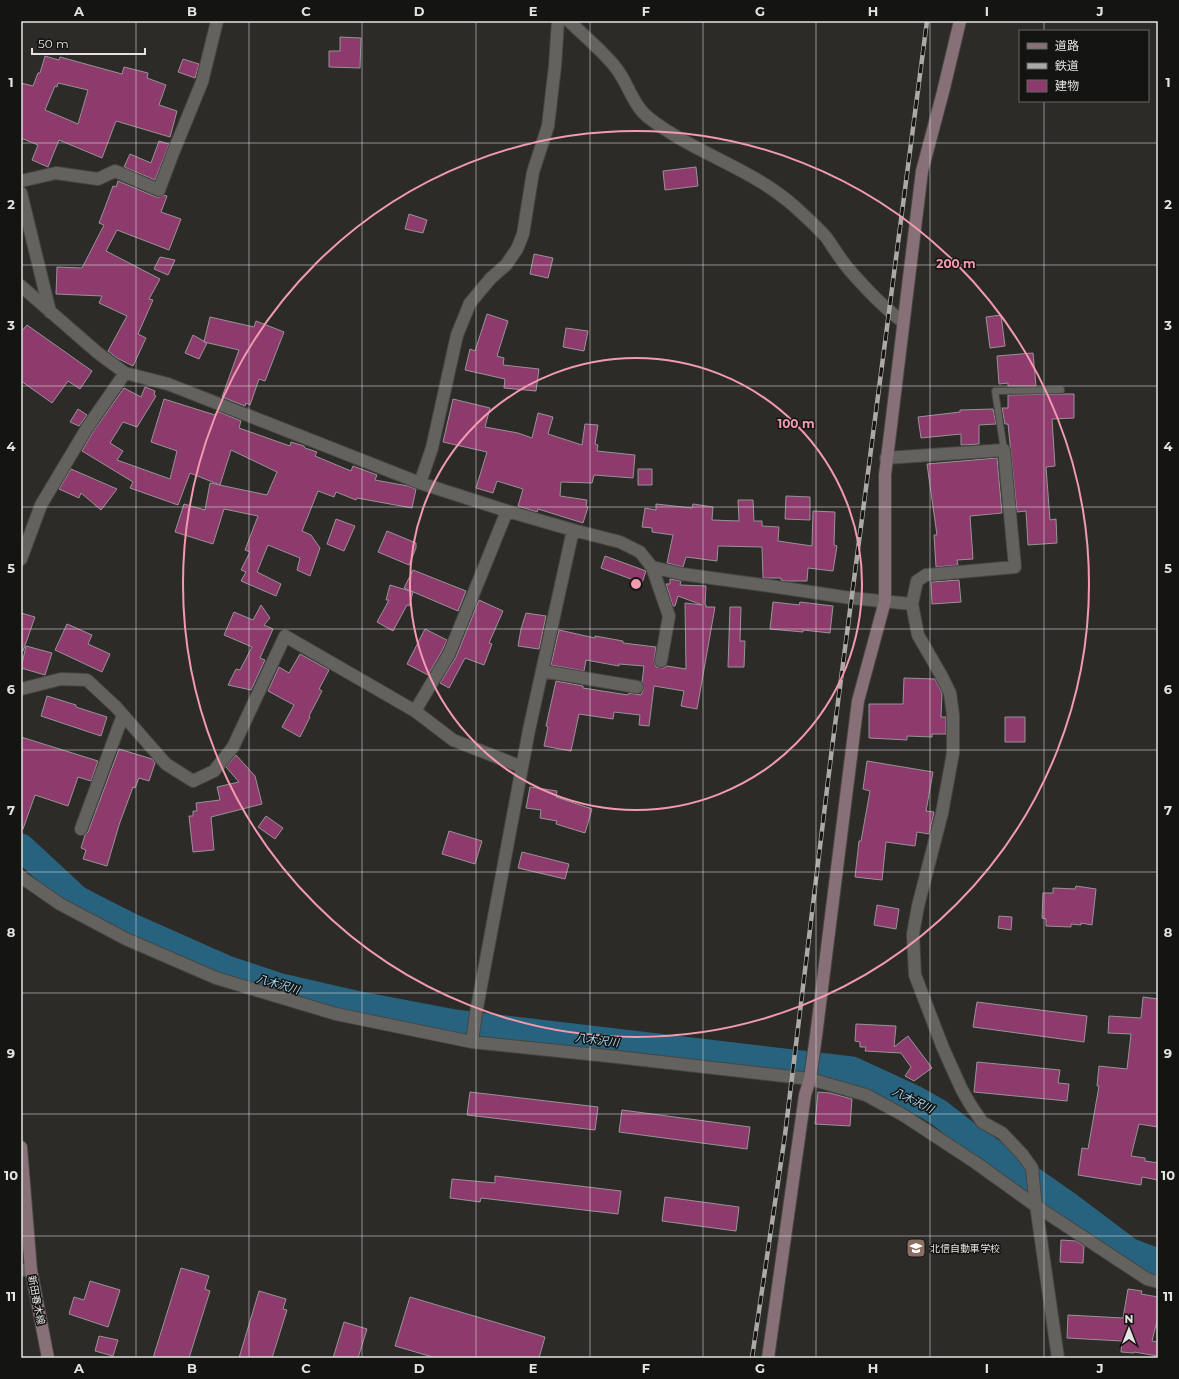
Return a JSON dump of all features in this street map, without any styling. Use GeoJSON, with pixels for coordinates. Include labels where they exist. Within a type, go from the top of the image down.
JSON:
{"type":"FeatureCollection","features":[{"type":"Feature","properties":{"kind":"street"},"geometry":{"type":"LineString","coordinates":[[21,181],[56,173],[98,179],[115,171],[159,190],[202,82],[217,21]]}},
{"type":"Feature","properties":{"kind":"street"},"geometry":{"type":"LineString","coordinates":[[420,483],[432,448],[457,334],[470,303],[491,278],[506,265],[517,249],[523,234],[533,172],[548,126],[555,66],[558,21]]}},
{"type":"Feature","properties":{"kind":"street"},"geometry":{"type":"LineString","coordinates":[[569,21],[615,66],[624,79],[637,104],[647,117],[692,146],[745,173],[788,201],[811,220],[826,237],[847,267],[873,296],[903,322]]}},
{"type":"Feature","properties":{"kind":"street"},"geometry":{"type":"LineString","coordinates":[[768,1358],[816,1036],[858,701],[885,601],[886,458],[922,171],[960,21]]}},
{"type":"Feature","properties":{"kind":"street"},"geometry":{"type":"LineString","coordinates":[[21,193],[50,312]]}},
{"type":"Feature","properties":{"kind":"street"},"geometry":{"type":"LineString","coordinates":[[21,286],[98,353],[125,373],[168,384],[420,483],[507,511],[620,542],[640,552],[652,567],[669,616],[661,661]]}},
{"type":"Feature","properties":{"kind":"street"},"geometry":{"type":"LineString","coordinates":[[21,559],[41,505],[87,428],[125,373]]}},
{"type":"Feature","properties":{"kind":"street"},"geometry":{"type":"LineString","coordinates":[[886,458],[1004,450],[1015,567],[926,575],[917,582],[912,604],[918,635],[950,693],[953,715],[953,753],[942,813],[914,927],[915,975],[943,1048],[970,1104],[982,1122],[1002,1133],[1022,1154],[1032,1168],[1035,1202],[1058,1358]]}},
{"type":"Feature","properties":{"kind":"street"},"geometry":{"type":"LineString","coordinates":[[415,711],[449,654],[507,511]]}},
{"type":"Feature","properties":{"kind":"street"},"geometry":{"type":"LineString","coordinates":[[472,1039],[522,767],[573,530]]}},
{"type":"Feature","properties":{"kind":"street"},"geometry":{"type":"LineString","coordinates":[[652,567],[682,574],[851,598],[912,604]]}},
{"type":"Feature","properties":{"kind":"street"},"geometry":{"type":"LineString","coordinates":[[21,689],[61,679],[87,680],[123,715],[166,764],[194,781],[214,771],[233,746],[285,636],[415,711],[453,740],[522,767]]}},
{"type":"Feature","properties":{"kind":"street"},"geometry":{"type":"LineString","coordinates":[[542,671],[637,687]]}},
{"type":"Feature","properties":{"kind":"street"},"geometry":{"type":"LineString","coordinates":[[80,829],[123,715]]}},
{"type":"Feature","properties":{"kind":"street"},"geometry":{"type":"LineString","coordinates":[[21,877],[60,904],[126,939],[216,978],[336,1014],[472,1039],[810,1079],[866,1096],[903,1115],[1035,1202],[1147,1279],[1158,1282]]}},
{"type":"Feature","properties":{"kind":"street","name":"新田春木線"},"geometry":{"type":"LineString","coordinates":[[21,1147],[26,1270],[48,1358]]}},
{"type":"Feature","properties":{"kind":"lane"},"geometry":{"type":"LineString","coordinates":[[1004,450],[995,391],[1060,390]]}},
{"type":"Feature","properties":{"kind":"building"},"geometry":{"type":"Polygon","coordinates":[[[340,37],[361,38],[360,68],[329,67],[329,51],[340,51],[340,37]]]}},
{"type":"Feature","properties":{"kind":"building"},"geometry":{"type":"Polygon","coordinates":[[[45,56],[59,60],[60,57],[122,74],[124,67],[148,73],[147,78],[166,85],[159,105],[177,111],[170,137],[116,121],[102,158],[59,140],[48,167],[32,160],[38,145],[21,138],[21,83],[33,86],[38,73],[40,73],[45,56]],[[58,83],[57,87],[55,86],[45,110],[78,124],[88,90],[58,83]]]}},
{"type":"Feature","properties":{"kind":"building"},"geometry":{"type":"Polygon","coordinates":[[[183,59],[199,64],[195,78],[178,72],[183,59]]]}},
{"type":"Feature","properties":{"kind":"building"},"geometry":{"type":"Polygon","coordinates":[[[159,141],[169,144],[155,180],[124,167],[130,154],[151,163],[159,141]]]}},
{"type":"Feature","properties":{"kind":"building"},"geometry":{"type":"Polygon","coordinates":[[[696,167],[698,186],[665,190],[663,171],[696,167]]]}},
{"type":"Feature","properties":{"kind":"building"},"geometry":{"type":"Polygon","coordinates":[[[118,181],[156,197],[164,195],[167,196],[161,212],[181,219],[169,250],[117,230],[106,251],[160,279],[149,299],[153,300],[138,334],[146,338],[133,366],[117,358],[108,351],[127,316],[99,303],[102,296],[56,294],[57,267],[82,268],[104,225],[99,223],[113,186],[116,187],[118,181]]]}},
{"type":"Feature","properties":{"kind":"building"},"geometry":{"type":"Polygon","coordinates":[[[409,214],[427,220],[423,233],[405,229],[409,214]]]}},
{"type":"Feature","properties":{"kind":"building"},"geometry":{"type":"Polygon","coordinates":[[[534,254],[553,258],[548,278],[530,274],[534,254]]]}},
{"type":"Feature","properties":{"kind":"building"},"geometry":{"type":"Polygon","coordinates":[[[160,257],[175,260],[168,275],[154,269],[160,257]]]}},
{"type":"Feature","properties":{"kind":"building"},"geometry":{"type":"Polygon","coordinates":[[[487,314],[508,321],[497,356],[504,358],[503,365],[539,369],[536,391],[504,388],[505,379],[465,370],[470,349],[475,351],[487,314]]]}},
{"type":"Feature","properties":{"kind":"building"},"geometry":{"type":"Polygon","coordinates":[[[1001,315],[1005,346],[990,348],[986,317],[1001,315]]]}},
{"type":"Feature","properties":{"kind":"building"},"geometry":{"type":"Polygon","coordinates":[[[210,317],[254,327],[256,321],[284,332],[265,381],[259,379],[250,405],[246,403],[245,406],[222,397],[239,350],[204,342],[210,317]]]}},
{"type":"Feature","properties":{"kind":"building"},"geometry":{"type":"Polygon","coordinates":[[[27,325],[92,371],[80,389],[68,381],[52,403],[21,381],[21,332],[27,325]]]}},
{"type":"Feature","properties":{"kind":"building"},"geometry":{"type":"Polygon","coordinates":[[[566,328],[588,331],[584,351],[563,347],[566,328]]]}},
{"type":"Feature","properties":{"kind":"building"},"geometry":{"type":"Polygon","coordinates":[[[193,335],[207,343],[199,359],[185,353],[193,335]]]}},
{"type":"Feature","properties":{"kind":"building"},"geometry":{"type":"Polygon","coordinates":[[[1033,353],[1036,386],[1008,386],[1008,383],[999,384],[997,356],[1033,353]]]}},
{"type":"Feature","properties":{"kind":"building"},"geometry":{"type":"Polygon","coordinates":[[[145,387],[155,391],[154,395],[156,396],[137,427],[123,422],[110,443],[123,451],[117,460],[170,479],[177,451],[151,442],[164,399],[215,415],[217,411],[241,421],[239,428],[290,446],[291,442],[304,446],[305,448],[317,452],[315,456],[351,471],[353,466],[377,475],[375,480],[408,486],[416,489],[412,508],[357,498],[356,500],[336,492],[334,497],[318,491],[302,531],[311,535],[320,548],[310,576],[297,570],[300,558],[268,545],[257,572],[281,584],[276,596],[241,581],[246,572],[241,570],[250,552],[245,550],[258,516],[224,509],[213,544],[175,532],[184,504],[205,510],[210,483],[267,495],[277,472],[231,450],[220,485],[190,473],[178,505],[130,488],[133,482],[82,451],[93,432],[124,388],[141,397],[145,387]]]}},
{"type":"Feature","properties":{"kind":"building"},"geometry":{"type":"Polygon","coordinates":[[[1074,394],[1074,418],[1052,419],[1055,466],[1046,467],[1050,520],[1056,519],[1057,543],[1028,545],[1026,511],[1017,512],[1008,424],[1005,424],[1002,408],[1008,408],[1008,395],[1074,394]]]}},
{"type":"Feature","properties":{"kind":"building"},"geometry":{"type":"Polygon","coordinates":[[[453,399],[490,408],[485,427],[518,433],[532,438],[538,413],[553,417],[548,434],[582,445],[585,424],[598,425],[595,444],[598,445],[597,451],[635,455],[633,478],[594,475],[592,483],[561,482],[560,496],[587,500],[586,506],[588,507],[583,523],[538,509],[537,512],[518,506],[523,489],[497,481],[493,493],[476,488],[487,452],[443,442],[453,399]]]}},
{"type":"Feature","properties":{"kind":"building"},"geometry":{"type":"Polygon","coordinates":[[[78,409],[87,415],[79,426],[70,422],[78,409]]]}},
{"type":"Feature","properties":{"kind":"building"},"geometry":{"type":"Polygon","coordinates":[[[993,409],[996,424],[979,425],[979,444],[961,445],[961,434],[921,438],[918,417],[960,412],[960,410],[993,409]]]}},
{"type":"Feature","properties":{"kind":"building"},"geometry":{"type":"Polygon","coordinates":[[[997,458],[1002,513],[970,516],[973,559],[957,560],[958,565],[936,567],[934,535],[937,535],[927,464],[997,458]]]}},
{"type":"Feature","properties":{"kind":"building"},"geometry":{"type":"Polygon","coordinates":[[[71,469],[117,489],[101,510],[81,493],[79,498],[59,489],[71,469]]]}},
{"type":"Feature","properties":{"kind":"building"},"geometry":{"type":"Polygon","coordinates":[[[638,469],[652,469],[652,485],[638,485],[638,469]]]}},
{"type":"Feature","properties":{"kind":"building"},"geometry":{"type":"Polygon","coordinates":[[[786,496],[810,497],[810,520],[785,519],[786,496]]]}},
{"type":"Feature","properties":{"kind":"building"},"geometry":{"type":"Polygon","coordinates":[[[738,500],[753,500],[754,521],[762,521],[762,526],[779,527],[778,541],[812,546],[813,511],[835,512],[834,545],[837,546],[833,571],[808,568],[807,581],[785,581],[781,580],[781,578],[763,578],[762,547],[718,546],[717,561],[686,557],[683,567],[667,563],[673,535],[652,532],[652,528],[642,527],[645,508],[656,510],[656,504],[692,508],[693,504],[713,507],[712,520],[739,521],[738,500]]]}},
{"type":"Feature","properties":{"kind":"building"},"geometry":{"type":"Polygon","coordinates":[[[336,519],[355,526],[344,551],[327,544],[336,519]]]}},
{"type":"Feature","properties":{"kind":"building"},"geometry":{"type":"Polygon","coordinates":[[[387,531],[416,543],[416,548],[409,565],[378,552],[387,531]]]}},
{"type":"Feature","properties":{"kind":"building"},"geometry":{"type":"Polygon","coordinates":[[[605,556],[646,571],[642,583],[601,568],[605,556]]]}},
{"type":"Feature","properties":{"kind":"building"},"geometry":{"type":"Polygon","coordinates":[[[413,570],[466,591],[458,611],[404,588],[413,570]]]}},
{"type":"Feature","properties":{"kind":"building"},"geometry":{"type":"Polygon","coordinates":[[[670,579],[681,581],[680,585],[706,586],[705,605],[706,607],[715,607],[697,709],[681,706],[684,691],[654,686],[649,726],[639,725],[640,715],[614,712],[613,719],[579,714],[571,751],[544,746],[548,727],[546,726],[556,681],[583,686],[583,688],[628,695],[629,693],[641,695],[644,688],[642,682],[644,666],[619,664],[619,666],[586,660],[584,671],[551,665],[559,630],[595,638],[595,636],[623,641],[623,643],[656,647],[654,660],[656,667],[663,668],[667,666],[686,669],[685,603],[702,605],[678,596],[675,606],[673,606],[666,584],[670,584],[670,579]]]}},
{"type":"Feature","properties":{"kind":"building"},"geometry":{"type":"Polygon","coordinates":[[[959,580],[961,602],[932,604],[931,582],[959,580]]]}},
{"type":"Feature","properties":{"kind":"building"},"geometry":{"type":"Polygon","coordinates":[[[390,585],[413,592],[409,606],[407,605],[393,631],[377,622],[389,600],[386,600],[390,585]]]}},
{"type":"Feature","properties":{"kind":"building"},"geometry":{"type":"Polygon","coordinates":[[[479,600],[503,611],[489,643],[492,644],[484,665],[465,658],[449,688],[440,683],[456,657],[479,600]]]}},
{"type":"Feature","properties":{"kind":"building"},"geometry":{"type":"Polygon","coordinates":[[[773,602],[799,605],[800,602],[833,606],[830,633],[770,629],[773,602]]]}},
{"type":"Feature","properties":{"kind":"building"},"geometry":{"type":"Polygon","coordinates":[[[261,605],[270,618],[264,625],[273,629],[260,658],[265,660],[251,690],[228,685],[236,669],[240,670],[252,647],[224,635],[234,612],[253,620],[261,605]]]}},
{"type":"Feature","properties":{"kind":"building"},"geometry":{"type":"Polygon","coordinates":[[[730,607],[741,607],[740,641],[745,641],[744,667],[728,667],[730,607]]]}},
{"type":"Feature","properties":{"kind":"building"},"geometry":{"type":"Polygon","coordinates":[[[21,613],[35,617],[23,651],[21,651],[21,613]]]}},
{"type":"Feature","properties":{"kind":"building"},"geometry":{"type":"Polygon","coordinates":[[[526,613],[546,616],[539,649],[518,646],[526,613]]]}},
{"type":"Feature","properties":{"kind":"building"},"geometry":{"type":"Polygon","coordinates":[[[67,624],[92,635],[88,644],[110,654],[102,672],[55,650],[67,624]]]}},
{"type":"Feature","properties":{"kind":"building"},"geometry":{"type":"Polygon","coordinates":[[[425,629],[447,640],[428,675],[407,664],[425,629]]]}},
{"type":"Feature","properties":{"kind":"building"},"geometry":{"type":"Polygon","coordinates":[[[26,646],[52,653],[45,675],[21,668],[26,646]]]}},
{"type":"Feature","properties":{"kind":"building"},"geometry":{"type":"Polygon","coordinates":[[[300,654],[329,670],[319,689],[322,691],[300,737],[282,727],[294,705],[268,691],[279,667],[289,673],[300,654]]]}},
{"type":"Feature","properties":{"kind":"building"},"geometry":{"type":"Polygon","coordinates":[[[904,678],[935,679],[942,693],[941,717],[946,717],[946,734],[932,734],[932,737],[907,736],[907,740],[869,738],[869,704],[903,704],[904,678]]]}},
{"type":"Feature","properties":{"kind":"building"},"geometry":{"type":"Polygon","coordinates":[[[47,696],[107,717],[101,736],[41,716],[47,696]]]}},
{"type":"Feature","properties":{"kind":"building"},"geometry":{"type":"Polygon","coordinates":[[[1005,717],[1025,717],[1025,742],[1005,742],[1005,717]]]}},
{"type":"Feature","properties":{"kind":"building"},"geometry":{"type":"Polygon","coordinates":[[[21,737],[98,761],[91,781],[78,777],[68,806],[35,795],[23,829],[21,828],[21,737]]]}},
{"type":"Feature","properties":{"kind":"building"},"geometry":{"type":"Polygon","coordinates":[[[119,749],[152,759],[155,763],[149,781],[139,778],[135,788],[133,787],[119,825],[107,866],[83,859],[86,850],[81,848],[119,749]]]}},
{"type":"Feature","properties":{"kind":"building"},"geometry":{"type":"Polygon","coordinates":[[[236,755],[255,776],[262,804],[211,817],[214,850],[193,852],[189,816],[193,816],[193,811],[197,811],[196,803],[220,800],[217,787],[239,782],[226,767],[236,755]]]}},
{"type":"Feature","properties":{"kind":"building"},"geometry":{"type":"Polygon","coordinates":[[[867,761],[933,772],[926,811],[934,812],[929,834],[917,832],[915,846],[886,842],[882,880],[855,877],[859,841],[861,841],[870,791],[863,789],[867,761]]]}},
{"type":"Feature","properties":{"kind":"building"},"geometry":{"type":"Polygon","coordinates":[[[530,787],[557,791],[556,797],[592,809],[585,833],[556,824],[557,821],[540,818],[541,810],[526,808],[530,787]]]}},
{"type":"Feature","properties":{"kind":"building"},"geometry":{"type":"Polygon","coordinates":[[[266,816],[283,828],[275,839],[258,827],[266,816]]]}},
{"type":"Feature","properties":{"kind":"building"},"geometry":{"type":"Polygon","coordinates":[[[449,831],[482,841],[475,864],[442,854],[449,831]]]}},
{"type":"Feature","properties":{"kind":"building"},"geometry":{"type":"Polygon","coordinates":[[[522,852],[569,864],[565,879],[518,868],[522,852]]]}},
{"type":"Feature","properties":{"kind":"building"},"geometry":{"type":"Polygon","coordinates":[[[1076,886],[1096,889],[1092,925],[1081,923],[1081,925],[1071,924],[1071,927],[1046,926],[1046,919],[1042,918],[1043,893],[1053,893],[1053,888],[1075,889],[1076,886]]]}},
{"type":"Feature","properties":{"kind":"building"},"geometry":{"type":"Polygon","coordinates":[[[877,905],[899,909],[896,929],[874,925],[877,905]]]}},
{"type":"Feature","properties":{"kind":"building"},"geometry":{"type":"Polygon","coordinates":[[[999,916],[1012,917],[1011,930],[998,928],[999,916]]]}},
{"type":"Feature","properties":{"kind":"building"},"geometry":{"type":"Polygon","coordinates":[[[1143,997],[1158,999],[1158,1127],[1139,1124],[1131,1156],[1145,1158],[1145,1161],[1158,1163],[1158,1180],[1142,1177],[1141,1185],[1078,1175],[1082,1148],[1088,1149],[1099,1086],[1097,1086],[1099,1066],[1127,1069],[1131,1034],[1108,1033],[1109,1016],[1141,1018],[1143,997]]]}},
{"type":"Feature","properties":{"kind":"building"},"geometry":{"type":"Polygon","coordinates":[[[977,1002],[1087,1016],[1084,1042],[973,1027],[977,1002]]]}},
{"type":"Feature","properties":{"kind":"building"},"geometry":{"type":"Polygon","coordinates":[[[856,1024],[896,1026],[894,1047],[908,1036],[932,1068],[914,1081],[905,1076],[911,1067],[901,1053],[865,1051],[866,1047],[860,1047],[860,1042],[855,1041],[856,1024]]]}},
{"type":"Feature","properties":{"kind":"building"},"geometry":{"type":"Polygon","coordinates":[[[977,1062],[1060,1070],[1058,1083],[1069,1084],[1067,1101],[974,1092],[977,1062]]]}},
{"type":"Feature","properties":{"kind":"building"},"geometry":{"type":"Polygon","coordinates":[[[470,1092],[598,1107],[595,1130],[467,1115],[470,1092]]]}},
{"type":"Feature","properties":{"kind":"building"},"geometry":{"type":"Polygon","coordinates":[[[818,1092],[830,1093],[852,1099],[850,1126],[815,1124],[818,1092]]]}},
{"type":"Feature","properties":{"kind":"building"},"geometry":{"type":"Polygon","coordinates":[[[622,1110],[750,1127],[747,1149],[619,1132],[622,1110]]]}},
{"type":"Feature","properties":{"kind":"building"},"geometry":{"type":"Polygon","coordinates":[[[495,1176],[621,1191],[618,1214],[481,1198],[480,1202],[450,1198],[452,1179],[495,1183],[495,1176]]]}},
{"type":"Feature","properties":{"kind":"building"},"geometry":{"type":"Polygon","coordinates":[[[665,1197],[739,1207],[736,1231],[662,1221],[665,1197]]]}},
{"type":"Feature","properties":{"kind":"building"},"geometry":{"type":"Polygon","coordinates":[[[1061,1240],[1076,1241],[1084,1246],[1083,1263],[1060,1262],[1061,1240]]]}},
{"type":"Feature","properties":{"kind":"building"},"geometry":{"type":"Polygon","coordinates":[[[181,1268],[209,1276],[205,1289],[210,1291],[189,1358],[153,1358],[181,1268]]]}},
{"type":"Feature","properties":{"kind":"building"},"geometry":{"type":"Polygon","coordinates":[[[90,1281],[120,1290],[108,1327],[69,1314],[74,1297],[84,1300],[90,1281]]]}},
{"type":"Feature","properties":{"kind":"building"},"geometry":{"type":"Polygon","coordinates":[[[1128,1289],[1142,1291],[1141,1294],[1158,1297],[1158,1317],[1152,1341],[1158,1342],[1158,1356],[1134,1352],[1121,1352],[1122,1341],[1067,1338],[1068,1315],[1123,1318],[1128,1289]]]}},
{"type":"Feature","properties":{"kind":"building"},"geometry":{"type":"Polygon","coordinates":[[[259,1291],[286,1299],[283,1309],[287,1310],[272,1358],[239,1358],[259,1291]]]}},
{"type":"Feature","properties":{"kind":"building"},"geometry":{"type":"Polygon","coordinates":[[[410,1297],[545,1337],[539,1358],[436,1358],[395,1346],[410,1297]]]}},
{"type":"Feature","properties":{"kind":"building"},"geometry":{"type":"Polygon","coordinates":[[[344,1322],[367,1329],[358,1358],[333,1358],[344,1322]]]}},
{"type":"Feature","properties":{"kind":"building"},"geometry":{"type":"Polygon","coordinates":[[[99,1336],[118,1340],[113,1356],[95,1351],[99,1336]]]}},
{"type":"Feature","properties":{"kind":"waterway","name":"八木沢川"},"geometry":{"type":"LineString","coordinates":[[21,847],[77,899],[130,926],[227,969],[281,987],[355,1004],[455,1023],[852,1070],[915,1099],[938,1112],[965,1133],[1068,1205],[1129,1251],[1158,1262]]}},
{"type":"Feature","properties":{"kind":"railway"},"geometry":{"type":"LineString","coordinates":[[752,1358],[785,1135],[832,748],[927,21]]}},
{"type":"Feature","properties":{"kind":"place","name":"北信自動車学校"},"geometry":{"type":"Point","coordinates":[916,1248]}}]}
